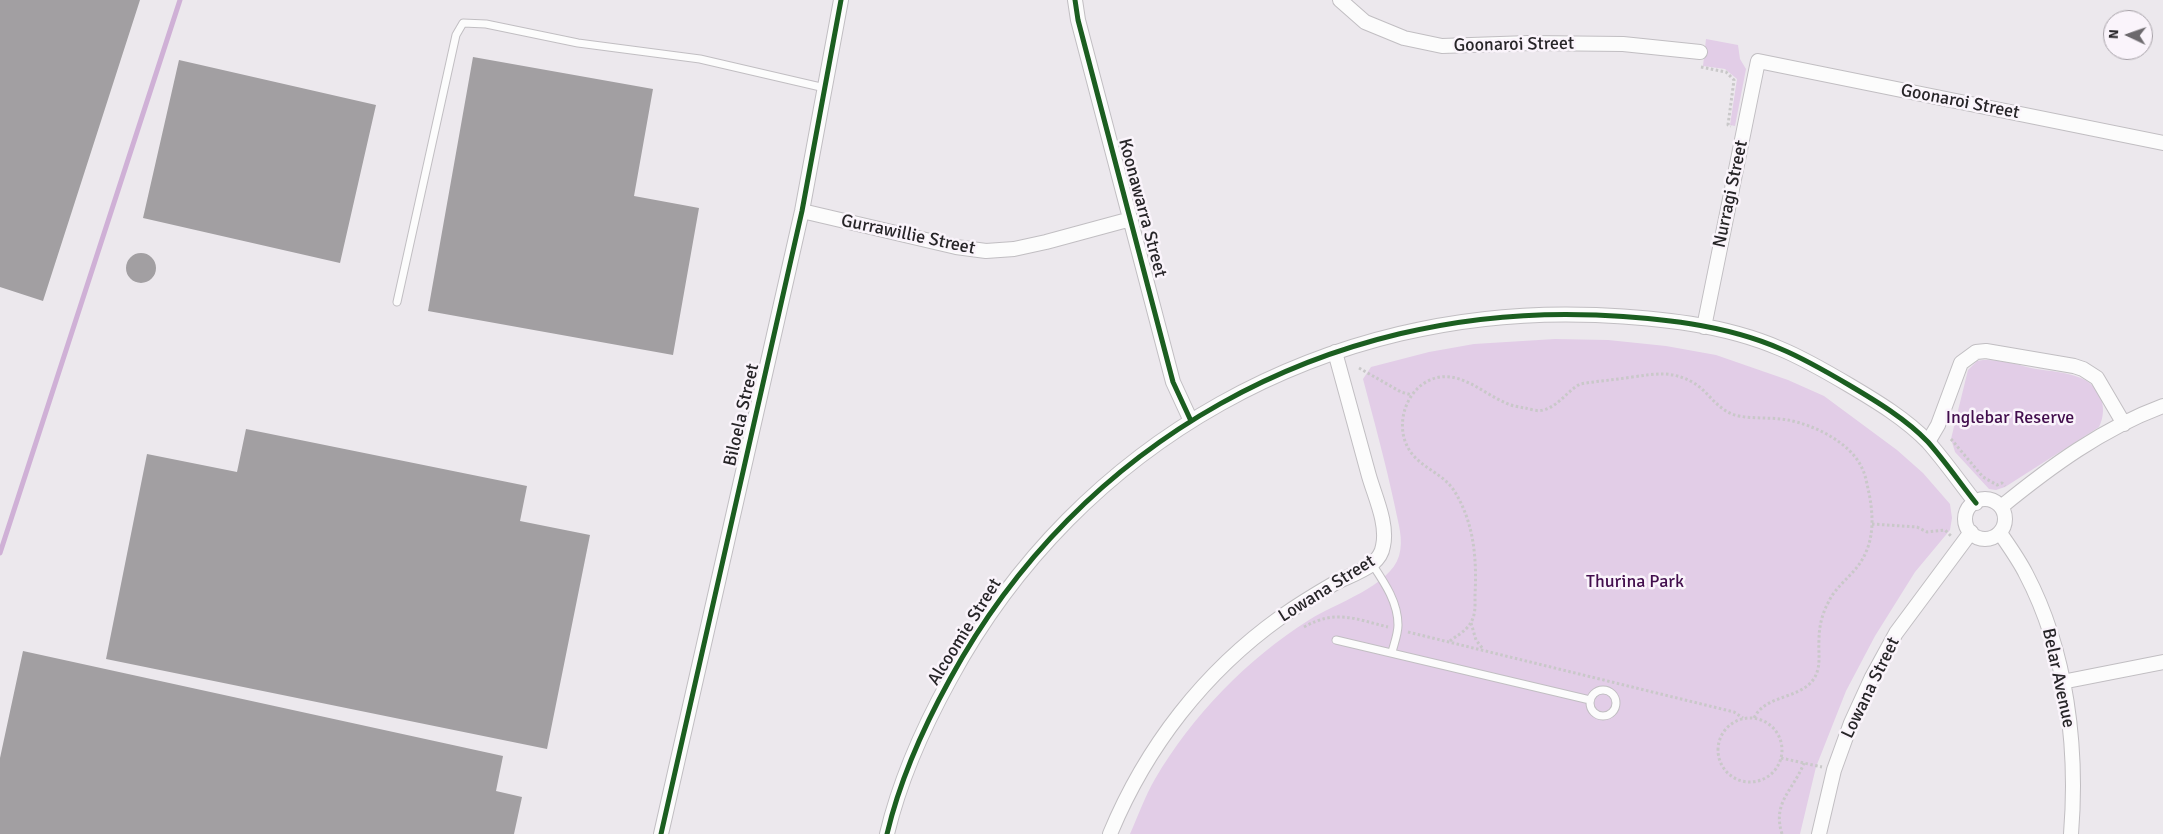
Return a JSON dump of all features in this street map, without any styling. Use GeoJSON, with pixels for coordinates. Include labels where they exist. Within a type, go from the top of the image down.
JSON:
{"type":"FeatureCollection","features":[{"type":"Feature","properties":{"kind":"street","name":"Biloela Street"},"geometry":{"type":"LineString","coordinates":[[661,834],[802,211],[841,0]]}},
{"type":"Feature","properties":{"kind":"street","name":"Koonawarra Street"},"geometry":{"type":"LineString","coordinates":[[1075,0],[1078,20],[1173,382],[1191,421]]}},
{"type":"Feature","properties":{"kind":"street","name":"Goonaroi Street"},"geometry":{"type":"LineString","coordinates":[[1340,0],[1365,22],[1404,38],[1442,46],[1529,43],[1624,44],[1694,51]]}},
{"type":"Feature","properties":{"kind":"street","name":"Goonaroi Street"},"geometry":{"type":"LineString","coordinates":[[1758,61],[2163,143]]}},
{"type":"Feature","properties":{"kind":"street","name":"Nurragi Street"},"geometry":{"type":"LineString","coordinates":[[1704,327],[1758,61]]}},
{"type":"Feature","properties":{"kind":"street","name":"Gurrawillie Street"},"geometry":{"type":"LineString","coordinates":[[802,211],[956,247],[986,251],[1014,249],[1046,242],[1130,219]]}},
{"type":"Feature","properties":{"kind":"street","name":"Alcoomie Street"},"geometry":{"type":"LineString","coordinates":[[887,834],[902,785],[932,712],[961,658],[1003,595],[1033,557],[1087,501],[1145,454],[1191,421],[1276,374],[1369,341],[1458,321],[1570,314],[1624,316],[1704,327],[1744,336],[1779,348],[1820,368],[1891,411],[1928,442],[1976,503]]}},
{"type":"Feature","properties":{"kind":"street"},"geometry":{"type":"LineString","coordinates":[[1928,442],[1938,425],[1961,364],[1976,352],[1986,351],[2074,366],[2091,372],[2097,378],[2124,424]]}},
{"type":"Feature","properties":{"kind":"street","name":"Lowana Street"},"geometry":{"type":"LineString","coordinates":[[1110,834],[1140,771],[1163,735],[1190,700],[1216,673],[1246,645],[1310,597],[1372,564],[1381,555],[1384,544],[1384,529],[1335,352]]}},
{"type":"Feature","properties":{"kind":"street"},"geometry":{"type":"LineString","coordinates":[[2001,507],[2062,461],[2124,424],[2163,406]]}},
{"type":"Feature","properties":{"kind":"street"},"geometry":{"type":"LineString","coordinates":[[1990,500],[2001,507],[2005,519],[2000,533],[1991,538],[1984,539],[1978,538],[1971,532],[1966,523],[1966,516],[1968,510],[1976,503],[1990,500]]}},
{"type":"Feature","properties":{"kind":"street","name":"Lowana Street"},"geometry":{"type":"LineString","coordinates":[[1819,834],[1834,770],[1851,723],[1872,677],[1896,634],[1971,532]]}},
{"type":"Feature","properties":{"kind":"street","name":"Belar Avenue"},"geometry":{"type":"LineString","coordinates":[[2000,533],[2026,574],[2041,608],[2062,682],[2070,725],[2072,767],[2071,834]]}},
{"type":"Feature","properties":{"kind":"street"},"geometry":{"type":"LineString","coordinates":[[2062,682],[2163,662]]}},
{"type":"Feature","properties":{"kind":"lane"},"geometry":{"type":"LineString","coordinates":[[397,302],[456,35],[463,23],[486,24],[578,43],[700,59],[825,88]]}},
{"type":"Feature","properties":{"kind":"lane"},"geometry":{"type":"LineString","coordinates":[[1372,564],[1391,594],[1396,611],[1397,630],[1392,652]]}},
{"type":"Feature","properties":{"kind":"lane"},"geometry":{"type":"LineString","coordinates":[[1336,640],[1590,700]]}},
{"type":"Feature","properties":{"kind":"path"},"geometry":{"type":"LineString","coordinates":[[1694,51],[1687,64],[1714,69],[1731,75],[1735,85],[1728,126],[1744,128]]}},
{"type":"Feature","properties":{"kind":"path"},"geometry":{"type":"LineString","coordinates":[[1359,368],[1401,392],[1412,395]]}},
{"type":"Feature","properties":{"kind":"path"},"geometry":{"type":"LineString","coordinates":[[1450,641],[1471,623],[1474,615],[1475,552],[1463,507],[1453,490],[1442,476],[1413,455],[1406,444],[1403,429],[1404,410],[1412,395],[1426,382],[1436,378],[1451,377],[1470,382],[1507,404],[1541,411],[1556,405],[1572,389],[1580,384],[1647,374],[1672,374],[1695,384],[1726,412],[1738,416],[1787,420],[1804,424],[1832,438],[1853,455],[1862,468],[1872,506],[1871,539],[1859,568],[1831,596],[1826,606],[1821,621],[1819,664],[1812,680],[1804,689],[1771,702],[1756,713],[1754,718]]}},
{"type":"Feature","properties":{"kind":"path"},"geometry":{"type":"LineString","coordinates":[[1951,439],[1983,477],[1997,486],[2002,483],[2005,487]]}},
{"type":"Feature","properties":{"kind":"path"},"geometry":{"type":"LineString","coordinates":[[1872,524],[1917,527],[1927,532],[1945,530],[1952,538]]}},
{"type":"Feature","properties":{"kind":"path"},"geometry":{"type":"LineString","coordinates":[[1304,627],[1324,618],[1338,615],[1734,712],[1744,718]]}},
{"type":"Feature","properties":{"kind":"path"},"geometry":{"type":"LineString","coordinates":[[1471,623],[1476,640],[1483,649]]}},
{"type":"Feature","properties":{"kind":"path"},"geometry":{"type":"LineString","coordinates":[[1744,718],[1754,718],[1764,720],[1778,734],[1782,744],[1781,758],[1773,773],[1763,779],[1753,782],[1742,781],[1732,776],[1724,768],[1719,759],[1718,748],[1721,737],[1734,722],[1744,718]]}},
{"type":"Feature","properties":{"kind":"path"},"geometry":{"type":"LineString","coordinates":[[1781,758],[1834,770]]}},
{"type":"Feature","properties":{"kind":"path"},"geometry":{"type":"LineString","coordinates":[[1782,834],[1778,818],[1780,805],[1799,776],[1804,763]]}},
{"type":"Feature","properties":{"kind":"green space"},"geometry":{"type":"Polygon","coordinates":[[[1706,39],[1738,45],[1740,59],[1746,69],[1735,126],[1730,125],[1737,79],[1725,69],[1703,66],[1706,39]]]}},
{"type":"Feature","properties":{"kind":"green space","name":"Thurina Park"},"geometry":{"type":"Polygon","coordinates":[[[1555,339],[1608,340],[1666,346],[1716,355],[1788,380],[1824,396],[1897,450],[1923,473],[1950,504],[1952,518],[1950,530],[1915,572],[1875,636],[1846,691],[1816,767],[1800,834],[1130,834],[1151,786],[1170,756],[1186,733],[1223,690],[1264,652],[1286,635],[1309,620],[1374,585],[1394,567],[1399,556],[1401,537],[1388,475],[1363,379],[1371,367],[1429,352],[1474,344],[1555,339]]]}},
{"type":"Feature","properties":{"kind":"green space","name":"Inglebar Reserve"},"geometry":{"type":"Polygon","coordinates":[[[1977,361],[2003,361],[2073,375],[2086,380],[2097,391],[2103,404],[2102,419],[2099,427],[2005,487],[1996,490],[1989,489],[1955,452],[1951,439],[1968,370],[1977,361]]]}},
{"type":"Feature","properties":{"kind":"building"},"geometry":{"type":"Polygon","coordinates":[[[0,0],[140,0],[43,301],[0,287],[0,0]]]}},
{"type":"Feature","properties":{"kind":"building"},"geometry":{"type":"Polygon","coordinates":[[[473,57],[653,89],[634,196],[699,208],[673,355],[428,311],[473,57]]]}},
{"type":"Feature","properties":{"kind":"building"},"geometry":{"type":"Polygon","coordinates":[[[179,60],[376,105],[340,263],[143,218],[179,60]]]}},
{"type":"Feature","properties":{"kind":"building"},"geometry":{"type":"Polygon","coordinates":[[[141,253],[152,257],[156,268],[152,279],[141,283],[130,279],[126,268],[130,257],[141,253]]]}},
{"type":"Feature","properties":{"kind":"building"},"geometry":{"type":"Polygon","coordinates":[[[246,429],[527,486],[520,521],[590,535],[547,749],[106,659],[147,454],[237,472],[246,429]]]}},
{"type":"Feature","properties":{"kind":"building"},"geometry":{"type":"Polygon","coordinates":[[[23,651],[503,756],[496,791],[522,797],[514,834],[0,834],[0,758],[23,651]]]}},
{"type":"Feature","properties":{"kind":"waterway"},"geometry":{"type":"LineString","coordinates":[[0,553],[180,0]]}},
{"type":"Feature","properties":{"kind":"cycle path"},"geometry":{"type":"LineString","coordinates":[[661,834],[802,211],[841,0]]}},
{"type":"Feature","properties":{"kind":"cycle path"},"geometry":{"type":"LineString","coordinates":[[1075,0],[1078,20],[1173,382],[1191,421]]}},
{"type":"Feature","properties":{"kind":"cycle path"},"geometry":{"type":"LineString","coordinates":[[887,834],[913,754],[950,679],[1004,595],[1068,520],[1140,456],[1220,404],[1307,363],[1400,334],[1496,318],[1596,315],[1667,320],[1714,328],[1759,340],[1799,357],[1841,380],[1870,397],[1910,426],[1928,442],[1976,503]]}}]}
